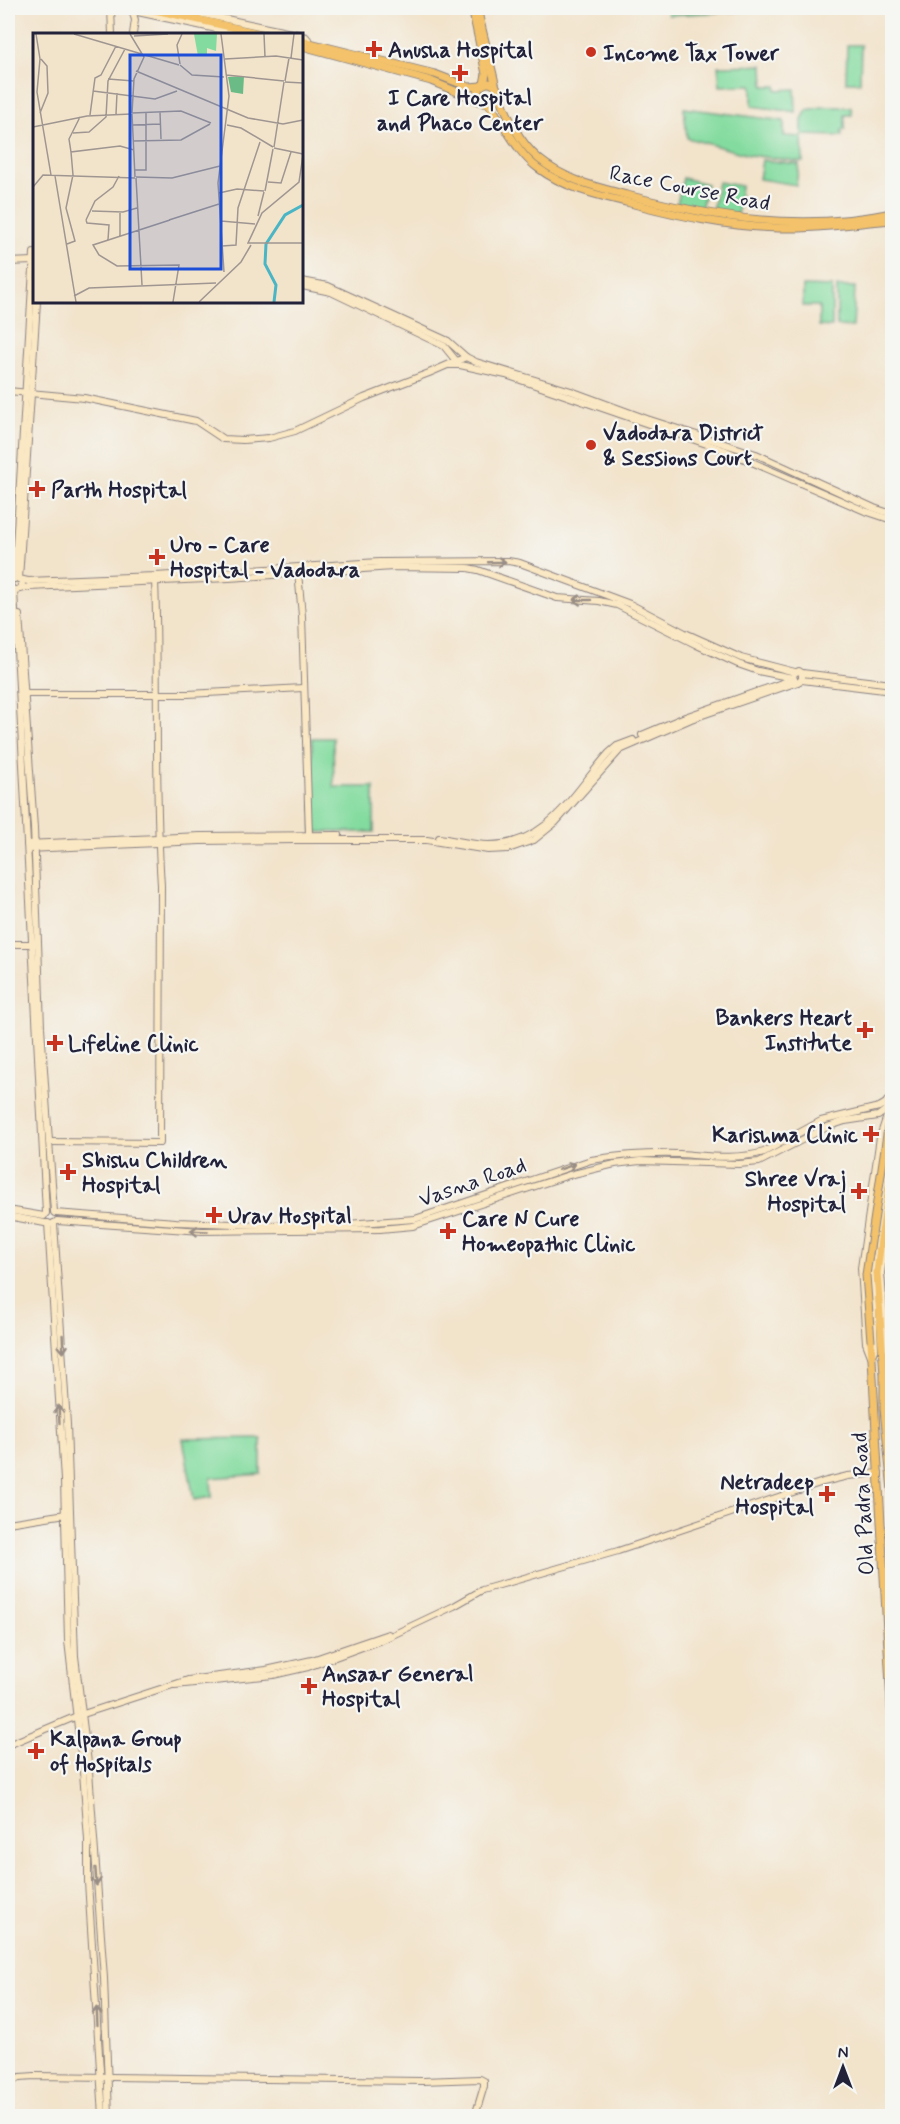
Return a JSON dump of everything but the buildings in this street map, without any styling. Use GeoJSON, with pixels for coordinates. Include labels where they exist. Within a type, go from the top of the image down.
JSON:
{"type":"FeatureCollection","features":[{"type":"Feature","properties":{"kind":"main road"},"geometry":{"type":"LineString","coordinates":[[146,8],[257,33]]}},
{"type":"Feature","properties":{"kind":"main road"},"geometry":{"type":"LineString","coordinates":[[472,8],[488,69],[497,89],[505,120]]}},
{"type":"Feature","properties":{"kind":"main road"},"geometry":{"type":"LineString","coordinates":[[477,8],[488,69],[478,95],[505,120]]}},
{"type":"Feature","properties":{"kind":"main road"},"geometry":{"type":"LineString","coordinates":[[304,43],[435,74],[469,87],[490,83],[497,89]]}},
{"type":"Feature","properties":{"kind":"main road"},"geometry":{"type":"LineString","coordinates":[[304,43],[431,81],[486,103],[496,100],[497,89]]}},
{"type":"Feature","properties":{"kind":"main road","name":"Race Course Road"},"geometry":{"type":"LineString","coordinates":[[505,120],[527,147],[545,164],[576,181],[640,199],[689,210],[764,222],[794,223],[892,215]]}},
{"type":"Feature","properties":{"kind":"main road","name":"Race Course Road"},"geometry":{"type":"LineString","coordinates":[[505,120],[518,147],[537,168],[566,184],[608,198],[687,216],[759,227],[836,226],[883,221],[892,215]]}},
{"type":"Feature","properties":{"kind":"main road","name":"Old Padra Road"},"geometry":{"type":"LineString","coordinates":[[890,1100],[868,1247],[866,1275],[890,1645],[892,1722]]}},
{"type":"Feature","properties":{"kind":"main road","name":"Old Padra Road"},"geometry":{"type":"LineString","coordinates":[[892,1168],[878,1273],[884,1409],[892,1491]]}},
{"type":"Feature","properties":{"kind":"street"},"geometry":{"type":"LineString","coordinates":[[111,8],[112,33]]}},
{"type":"Feature","properties":{"kind":"street"},"geometry":{"type":"LineString","coordinates":[[119,8],[236,33]]}},
{"type":"Feature","properties":{"kind":"street"},"geometry":{"type":"LineString","coordinates":[[175,8],[291,33]]}},
{"type":"Feature","properties":{"kind":"street"},"geometry":{"type":"LineString","coordinates":[[131,9],[135,20],[133,33]]}},
{"type":"Feature","properties":{"kind":"street"},"geometry":{"type":"LineString","coordinates":[[8,262],[33,261]]}},
{"type":"Feature","properties":{"kind":"street"},"geometry":{"type":"LineString","coordinates":[[303,281],[324,284],[448,341],[466,357],[476,362],[571,391],[647,419],[756,454],[892,514]]}},
{"type":"Feature","properties":{"kind":"street"},"geometry":{"type":"LineString","coordinates":[[33,285],[15,579],[10,584],[14,590],[31,846],[67,1514],[68,1641],[80,1715],[88,1840],[88,1882],[109,2116]]}},
{"type":"Feature","properties":{"kind":"street"},"geometry":{"type":"LineString","coordinates":[[303,286],[331,292],[444,345],[458,362],[506,375],[724,450],[872,514],[892,520]]}},
{"type":"Feature","properties":{"kind":"street"},"geometry":{"type":"LineString","coordinates":[[28,392],[37,303]]}},
{"type":"Feature","properties":{"kind":"street"},"geometry":{"type":"LineString","coordinates":[[8,391],[84,398],[196,421],[223,439],[243,440],[269,438],[295,431],[364,398],[466,357]]}},
{"type":"Feature","properties":{"kind":"street"},"geometry":{"type":"LineString","coordinates":[[298,571],[379,562],[508,561],[520,563],[630,604],[685,633],[741,658],[797,677],[892,684]]}},
{"type":"Feature","properties":{"kind":"street"},"geometry":{"type":"LineString","coordinates":[[14,590],[29,587],[298,571],[459,567],[478,570],[557,598],[599,601],[617,605],[697,645],[765,672],[892,691]]}},
{"type":"Feature","properties":{"kind":"street"},"geometry":{"type":"LineString","coordinates":[[298,571],[302,616],[309,835]]}},
{"type":"Feature","properties":{"kind":"street"},"geometry":{"type":"LineString","coordinates":[[15,579],[28,581],[155,579]]}},
{"type":"Feature","properties":{"kind":"street"},"geometry":{"type":"LineString","coordinates":[[14,590],[22,584],[15,579]]}},
{"type":"Feature","properties":{"kind":"street"},"geometry":{"type":"LineString","coordinates":[[49,1142],[160,1143],[161,885],[158,841],[155,579]]}},
{"type":"Feature","properties":{"kind":"street"},"geometry":{"type":"LineString","coordinates":[[765,672],[769,680],[768,687]]}},
{"type":"Feature","properties":{"kind":"street"},"geometry":{"type":"LineString","coordinates":[[158,841],[427,840],[489,850],[508,849],[534,840],[555,823],[620,750],[685,720],[797,677]]}},
{"type":"Feature","properties":{"kind":"street"},"geometry":{"type":"LineString","coordinates":[[31,846],[309,835],[427,837],[487,845],[509,843],[540,831],[561,811],[606,756],[617,746],[797,677]]}},
{"type":"Feature","properties":{"kind":"street"},"geometry":{"type":"LineString","coordinates":[[22,694],[188,694],[303,688]]}},
{"type":"Feature","properties":{"kind":"street"},"geometry":{"type":"LineString","coordinates":[[8,944],[35,944]]}},
{"type":"Feature","properties":{"kind":"street"},"geometry":{"type":"LineString","coordinates":[[35,944],[49,1142],[51,1218]]}},
{"type":"Feature","properties":{"kind":"street"},"geometry":{"type":"LineString","coordinates":[[871,1356],[866,1343],[861,1268],[880,1137],[889,1113],[892,1081]]}},
{"type":"Feature","properties":{"kind":"street","name":"Vasna Road"},"geometry":{"type":"LineString","coordinates":[[8,1216],[262,1225],[348,1224],[415,1220],[591,1160],[617,1155],[648,1153],[717,1157],[754,1155],[764,1152],[821,1121],[879,1107],[890,1100]]}},
{"type":"Feature","properties":{"kind":"street","name":"Vasna Road"},"geometry":{"type":"LineString","coordinates":[[8,1210],[51,1218],[202,1231],[380,1229],[413,1226],[561,1178],[618,1163],[640,1161],[739,1164],[759,1162],[827,1127],[845,1121],[889,1113]]}},
{"type":"Feature","properties":{"kind":"street"},"geometry":{"type":"LineString","coordinates":[[871,1356],[875,1348],[870,1266],[892,1126]]}},
{"type":"Feature","properties":{"kind":"street"},"geometry":{"type":"LineString","coordinates":[[892,1142],[873,1267],[879,1346],[883,1354],[887,1349],[881,1273],[892,1197]]}},
{"type":"Feature","properties":{"kind":"street"},"geometry":{"type":"LineString","coordinates":[[884,1372],[892,1367]]}},
{"type":"Feature","properties":{"kind":"street"},"geometry":{"type":"LineString","coordinates":[[884,1372],[892,1373]]}},
{"type":"Feature","properties":{"kind":"street"},"geometry":{"type":"LineString","coordinates":[[8,1745],[80,1715],[175,1685],[273,1675],[296,1670],[369,1645],[454,1606],[482,1590],[618,1551],[823,1482],[848,1476],[879,1473]]}},
{"type":"Feature","properties":{"kind":"street"},"geometry":{"type":"LineString","coordinates":[[8,1523],[67,1514]]}},
{"type":"Feature","properties":{"kind":"street"},"geometry":{"type":"LineString","coordinates":[[8,2083],[22,2077],[422,2082],[480,2079],[484,2081],[484,2086],[475,2116]]}},
{"type":"Feature","properties":{"kind":"street"},"geometry":{"type":"LineString","coordinates":[[103,2116],[104,2077]]}},
{"type":"Feature","properties":{"kind":"green space"},"geometry":{"type":"Polygon","coordinates":[[[667,8],[760,8],[761,10],[668,15],[667,8]]]}},
{"type":"Feature","properties":{"kind":"green space"},"geometry":{"type":"Polygon","coordinates":[[[847,45],[861,45],[860,82],[846,82],[847,45]]]}},
{"type":"Feature","properties":{"kind":"green space"},"geometry":{"type":"Polygon","coordinates":[[[763,65],[764,86],[776,86],[777,90],[795,89],[796,112],[752,106],[752,85],[720,86],[718,66],[763,65]]]}},
{"type":"Feature","properties":{"kind":"green space"},"geometry":{"type":"Polygon","coordinates":[[[822,107],[851,107],[852,115],[845,115],[845,130],[842,130],[842,136],[802,135],[802,119],[807,110],[822,107]]]}},
{"type":"Feature","properties":{"kind":"green space"},"geometry":{"type":"Polygon","coordinates":[[[684,108],[784,121],[784,136],[802,137],[803,162],[749,155],[687,138],[684,108]]]}},
{"type":"Feature","properties":{"kind":"green space"},"geometry":{"type":"Polygon","coordinates":[[[762,160],[799,164],[796,185],[759,179],[762,160]]]}},
{"type":"Feature","properties":{"kind":"green space"},"geometry":{"type":"Polygon","coordinates":[[[683,178],[707,184],[701,209],[677,204],[683,178]]]}},
{"type":"Feature","properties":{"kind":"green space"},"geometry":{"type":"Polygon","coordinates":[[[718,182],[741,186],[737,216],[712,211],[718,182]]]}},
{"type":"Feature","properties":{"kind":"green space"},"geometry":{"type":"Polygon","coordinates":[[[803,286],[832,287],[832,327],[819,326],[819,306],[803,306],[803,286]]]}},
{"type":"Feature","properties":{"kind":"green space"},"geometry":{"type":"Polygon","coordinates":[[[837,287],[855,287],[853,327],[837,326],[837,287]]]}},
{"type":"Feature","properties":{"kind":"green space"},"geometry":{"type":"Polygon","coordinates":[[[312,738],[333,738],[334,787],[374,787],[374,832],[313,832],[312,738]]]}},
{"type":"Feature","properties":{"kind":"green space"},"geometry":{"type":"Polygon","coordinates":[[[261,1438],[261,1474],[211,1478],[212,1497],[194,1500],[183,1439],[261,1438]]]}},
{"type":"Feature","properties":{"kind":"place","name":"Anusha Hospital"},"geometry":{"type":"Point","coordinates":[374,49]}},
{"type":"Feature","properties":{"kind":"place","name":"Income Tax Tower"},"geometry":{"type":"Point","coordinates":[591,52]}},
{"type":"Feature","properties":{"kind":"place","name":"I Care Hospital and Phaco Center"},"geometry":{"type":"Point","coordinates":[460,73]}},
{"type":"Feature","properties":{"kind":"place","name":"Vadodara District & Sessions Court"},"geometry":{"type":"Point","coordinates":[591,445]}},
{"type":"Feature","properties":{"kind":"place","name":"Parth Hospital"},"geometry":{"type":"Point","coordinates":[37,489]}},
{"type":"Feature","properties":{"kind":"place","name":"Uro - Care Hospital - Vadodara"},"geometry":{"type":"Point","coordinates":[157,557]}},
{"type":"Feature","properties":{"kind":"place","name":"Bankers Heart Institute"},"geometry":{"type":"Point","coordinates":[865,1030]}},
{"type":"Feature","properties":{"kind":"place","name":"Lifeline Clinic"},"geometry":{"type":"Point","coordinates":[55,1043]}},
{"type":"Feature","properties":{"kind":"place","name":"Karishma Clinic"},"geometry":{"type":"Point","coordinates":[871,1134]}},
{"type":"Feature","properties":{"kind":"place","name":"Shishu Children Hospital"},"geometry":{"type":"Point","coordinates":[68,1172]}},
{"type":"Feature","properties":{"kind":"place","name":"Shree Vraj Hospital"},"geometry":{"type":"Point","coordinates":[859,1191]}},
{"type":"Feature","properties":{"kind":"place","name":"Urav Hospital"},"geometry":{"type":"Point","coordinates":[214,1215]}},
{"type":"Feature","properties":{"kind":"place","name":"Care N Cure Homeopathic Clinic"},"geometry":{"type":"Point","coordinates":[448,1231]}},
{"type":"Feature","properties":{"kind":"place","name":"Netradeep Hospital"},"geometry":{"type":"Point","coordinates":[827,1494]}},
{"type":"Feature","properties":{"kind":"place","name":"Ansaar General Hospital"},"geometry":{"type":"Point","coordinates":[309,1686]}},
{"type":"Feature","properties":{"kind":"place","name":"Kalpana Group of Hospitals"},"geometry":{"type":"Point","coordinates":[36,1751]}}]}
